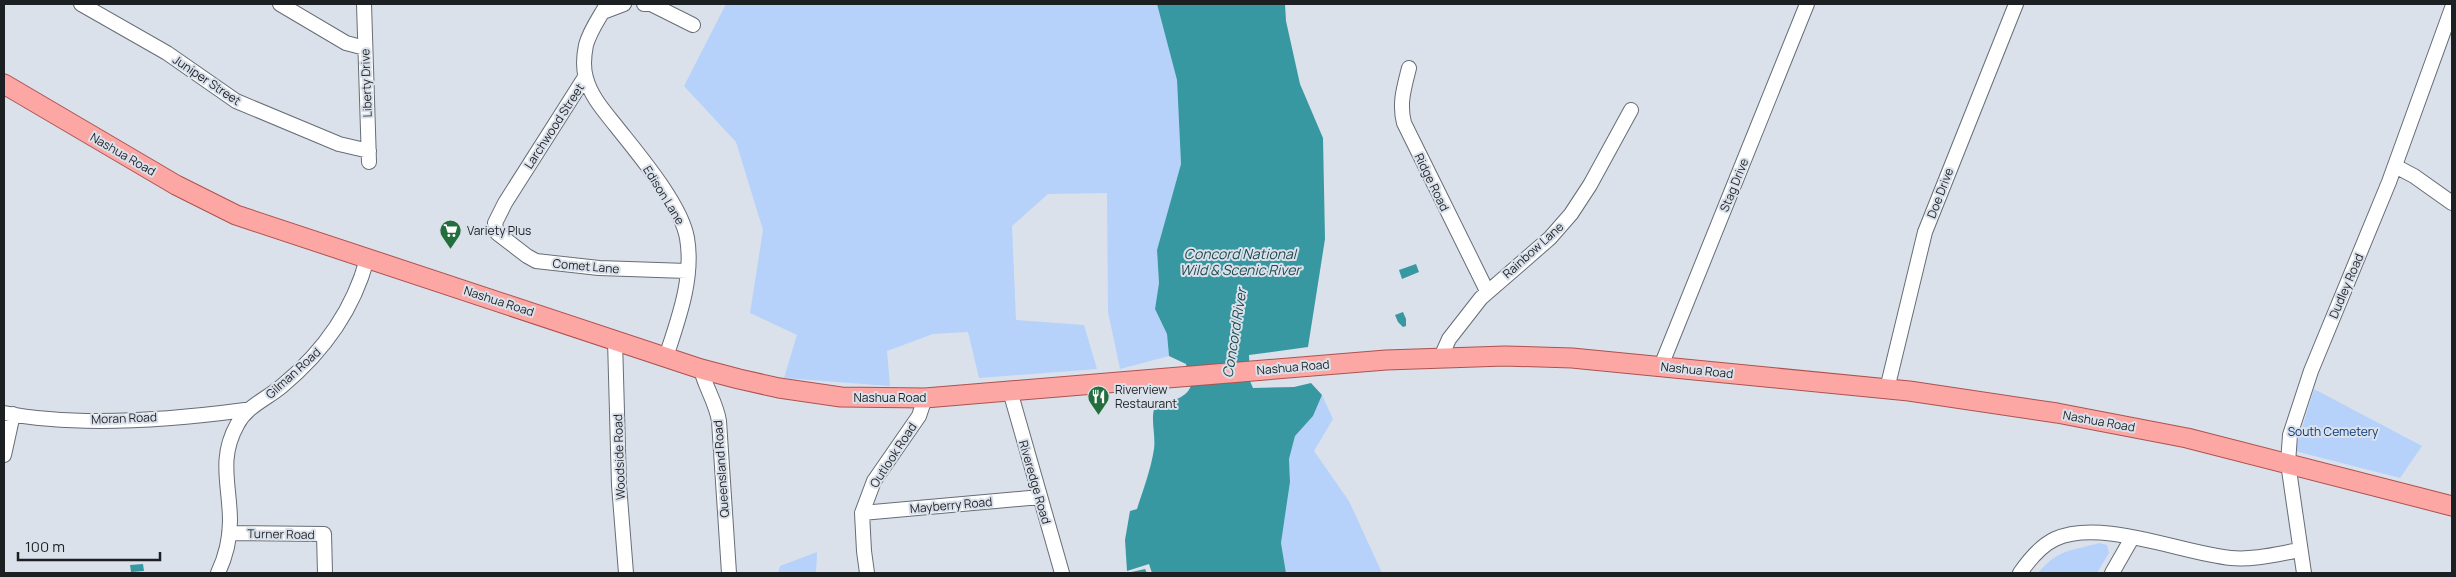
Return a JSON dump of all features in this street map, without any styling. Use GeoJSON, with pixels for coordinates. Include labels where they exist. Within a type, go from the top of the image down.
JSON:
{"type":"FeatureCollection","features":[{"type":"Feature","properties":{"kind":"main road","name":"Nashua Road"},"geometry":{"type":"LineString","coordinates":[[4,84],[215,205],[282,232],[701,368],[779,388],[862,398],[925,398],[1176,376],[1441,357],[1572,358],[1887,389],[2098,420],[2187,438],[2452,506]]}},
{"type":"Feature","properties":{"kind":"street","name":"Juniper Street"},"geometry":{"type":"LineString","coordinates":[[81,4],[167,53],[236,101],[369,156]]}},
{"type":"Feature","properties":{"kind":"street"},"geometry":{"type":"LineString","coordinates":[[280,4],[346,43],[365,48]]}},
{"type":"Feature","properties":{"kind":"street","name":"Liberty Drive"},"geometry":{"type":"LineString","coordinates":[[364,4],[369,156]]}},
{"type":"Feature","properties":{"kind":"street","name":"Larchwood Street"},"geometry":{"type":"LineString","coordinates":[[496,230],[495,223],[505,203],[585,77],[586,45],[605,8],[624,4]]}},
{"type":"Feature","properties":{"kind":"street"},"geometry":{"type":"LineString","coordinates":[[644,4],[650,4],[693,25]]}},
{"type":"Feature","properties":{"kind":"street","name":"Stag Drive"},"geometry":{"type":"LineString","coordinates":[[1661,366],[1807,4]]}},
{"type":"Feature","properties":{"kind":"street","name":"Doe Drive"},"geometry":{"type":"LineString","coordinates":[[1887,389],[1925,232],[2016,4]]}},
{"type":"Feature","properties":{"kind":"street","name":"Dudley Road"},"geometry":{"type":"LineString","coordinates":[[2304,573],[2288,463],[2290,435],[2311,371],[2395,166],[2452,8]]}},
{"type":"Feature","properties":{"kind":"street","name":"Ridge Road"},"geometry":{"type":"LineString","coordinates":[[1409,68],[1401,97],[1400,110],[1404,124],[1487,291]]}},
{"type":"Feature","properties":{"kind":"street","name":"Edison Lane"},"geometry":{"type":"LineString","coordinates":[[585,77],[599,104],[652,173],[678,214],[687,238],[687,271],[680,311],[666,357]]}},
{"type":"Feature","properties":{"kind":"street","name":"Rainbow Lane"},"geometry":{"type":"LineString","coordinates":[[1441,357],[1449,339],[1487,291],[1550,238],[1571,214],[1590,185],[1631,110]]}},
{"type":"Feature","properties":{"kind":"street"},"geometry":{"type":"LineString","coordinates":[[2395,166],[2414,176],[2452,204]]}},
{"type":"Feature","properties":{"kind":"street","name":"Comet Lane"},"geometry":{"type":"LineString","coordinates":[[496,230],[500,236],[527,256],[540,262],[600,268],[687,271]]}},
{"type":"Feature","properties":{"kind":"street","name":"Gilman Road"},"geometry":{"type":"LineString","coordinates":[[218,573],[229,533],[226,453],[230,437],[245,410],[281,387],[316,355],[346,312],[357,292],[367,259]]}},
{"type":"Feature","properties":{"kind":"street","name":"Woodside Road"},"geometry":{"type":"LineString","coordinates":[[615,340],[619,485],[626,573]]}},
{"type":"Feature","properties":{"kind":"street","name":"Queensland Road"},"geometry":{"type":"LineString","coordinates":[[701,368],[705,383],[717,410],[724,476],[729,573]]}},
{"type":"Feature","properties":{"kind":"street","name":"Riveredge Road"},"geometry":{"type":"LineString","coordinates":[[1010,391],[1062,573]]}},
{"type":"Feature","properties":{"kind":"street","name":"Outlook Road"},"geometry":{"type":"LineString","coordinates":[[868,573],[864,551],[862,513],[874,482],[919,416],[925,398]]}},
{"type":"Feature","properties":{"kind":"street","name":"Moran Road"},"geometry":{"type":"LineString","coordinates":[[8,414],[44,419],[142,419],[245,410]]}},
{"type":"Feature","properties":{"kind":"street"},"geometry":{"type":"LineString","coordinates":[[4,455],[8,414]]}},
{"type":"Feature","properties":{"kind":"street","name":"Mayberry Road"},"geometry":{"type":"LineString","coordinates":[[862,513],[1040,497]]}},
{"type":"Feature","properties":{"kind":"street"},"geometry":{"type":"LineString","coordinates":[[2020,573],[2047,544],[2064,536],[2097,532],[2239,558],[2300,550]]}},
{"type":"Feature","properties":{"kind":"street","name":"Turner Road"},"geometry":{"type":"LineString","coordinates":[[229,533],[324,534],[325,573]]}},
{"type":"Feature","properties":{"kind":"street"},"geometry":{"type":"LineString","coordinates":[[2112,573],[2132,538]]}},
{"type":"Feature","properties":{"kind":"green space"},"geometry":{"type":"Polygon","coordinates":[[[726,4],[1157,4],[1177,80],[1181,164],[1157,250],[1159,283],[1155,309],[1167,334],[1169,356],[1120,369],[1108,312],[1107,193],[1048,194],[1012,226],[1016,320],[1084,325],[1097,369],[979,378],[968,332],[933,334],[887,351],[890,386],[784,378],[797,335],[750,313],[763,230],[736,142],[684,86],[726,4]]]}},
{"type":"Feature","properties":{"kind":"green space","name":"South Cemetery"},"geometry":{"type":"Polygon","coordinates":[[[2314,389],[2422,446],[2400,478],[2295,451],[2314,389]]]}},
{"type":"Feature","properties":{"kind":"green space"},"geometry":{"type":"Polygon","coordinates":[[[1322,395],[1333,419],[1314,451],[1349,501],[1382,573],[1286,573],[1281,543],[1290,482],[1289,459],[1295,436],[1313,416],[1322,395]]]}},
{"type":"Feature","properties":{"kind":"green space"},"geometry":{"type":"Polygon","coordinates":[[[2099,543],[2107,545],[2109,553],[2097,573],[2038,573],[2052,559],[2059,555],[2099,543]]]}},
{"type":"Feature","properties":{"kind":"green space"},"geometry":{"type":"Polygon","coordinates":[[[817,552],[816,573],[778,573],[780,566],[817,552]]]}},
{"type":"Feature","properties":{"kind":"water","name":"Concord National Wild & Scenic River"},"geometry":{"type":"Polygon","coordinates":[[[1157,4],[1285,4],[1286,21],[1300,84],[1323,138],[1325,239],[1308,347],[1249,355],[1250,381],[1253,388],[1294,387],[1311,383],[1322,395],[1313,416],[1295,436],[1289,459],[1290,482],[1281,543],[1286,573],[1127,573],[1125,540],[1130,511],[1137,509],[1153,457],[1153,416],[1155,407],[1182,396],[1190,389],[1191,384],[1186,364],[1169,356],[1167,334],[1155,309],[1159,283],[1157,250],[1181,164],[1177,80],[1157,4]]]}},
{"type":"Feature","properties":{"kind":"water"},"geometry":{"type":"Polygon","coordinates":[[[1416,264],[1419,272],[1402,279],[1399,270],[1416,264]]]}},
{"type":"Feature","properties":{"kind":"water"},"geometry":{"type":"Polygon","coordinates":[[[1403,312],[1406,326],[1403,327],[1395,315],[1403,312]]]}},
{"type":"Feature","properties":{"kind":"water"},"geometry":{"type":"Polygon","coordinates":[[[143,564],[144,571],[131,572],[130,565],[143,564]]]}},
{"type":"Feature","properties":{"kind":"pier"},"geometry":{"type":"Polygon","coordinates":[[[1149,564],[1152,573],[1147,573],[1145,569],[1127,573],[1127,571],[1149,564]]]}},
{"type":"Feature","properties":{"kind":"place","name":"Variety Plus"},"geometry":{"type":"Point","coordinates":[451,249]}},
{"type":"Feature","properties":{"kind":"place","name":"Riverview Restaurant"},"geometry":{"type":"Point","coordinates":[1099,415]}},
{"type":"Feature","properties":{"kind":"water label","name":"Concord River"},"geometry":{"type":"Point","coordinates":[1234,333]}}]}
